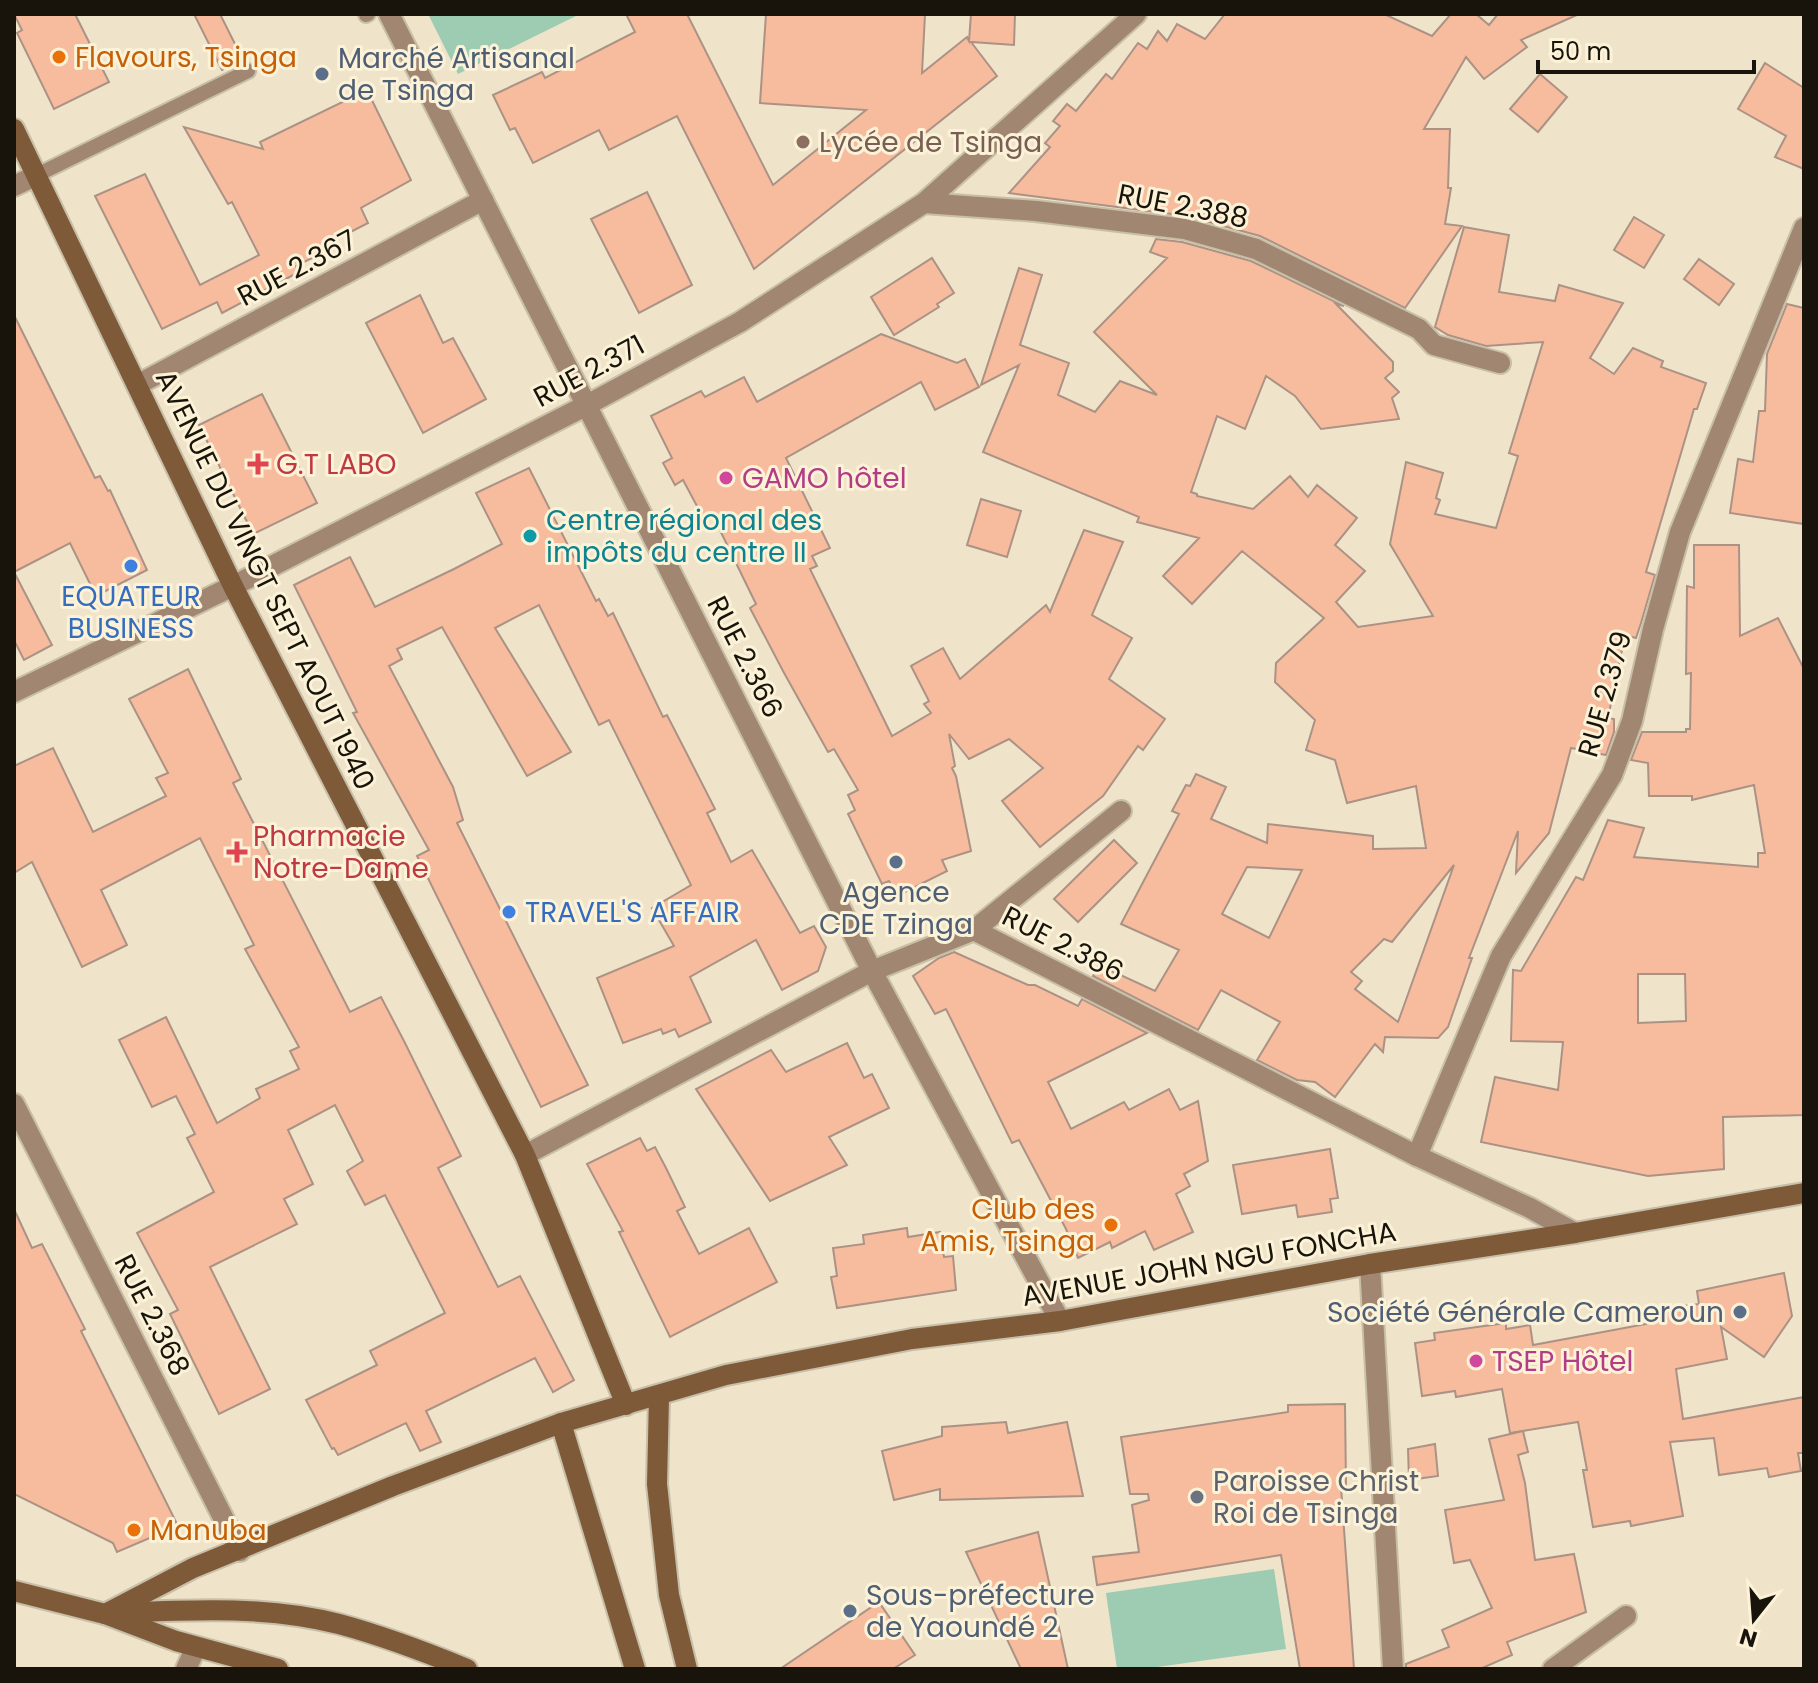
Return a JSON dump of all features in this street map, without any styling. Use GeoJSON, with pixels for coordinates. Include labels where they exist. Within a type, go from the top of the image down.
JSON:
{"type":"FeatureCollection","features":[{"type":"Feature","properties":{"kind":"main road","name":"AVENUE DU VINGT SEPT AOUT 1940"},"geometry":{"type":"LineString","coordinates":[[14,129],[233,586],[525,1155],[626,1405]]}},
{"type":"Feature","properties":{"kind":"main road","name":"AVENUE JOHN NGU FONCHA"},"geometry":{"type":"LineString","coordinates":[[105,1614],[168,1580],[393,1486],[561,1423],[659,1397],[726,1375],[912,1339],[1060,1321],[1370,1264],[1575,1233],[1804,1193]]}},
{"type":"Feature","properties":{"kind":"main road"},"geometry":{"type":"LineString","coordinates":[[659,1397],[657,1484],[669,1595],[687,1669]]}},
{"type":"Feature","properties":{"kind":"main road"},"geometry":{"type":"LineString","coordinates":[[561,1423],[635,1669]]}},
{"type":"Feature","properties":{"kind":"main road"},"geometry":{"type":"LineString","coordinates":[[14,1591],[105,1614],[151,1633],[278,1669]]}},
{"type":"Feature","properties":{"kind":"main road"},"geometry":{"type":"LineString","coordinates":[[105,1614],[207,1610],[339,1624],[467,1669]]}},
{"type":"Feature","properties":{"kind":"street","name":"RUE 2.366"},"geometry":{"type":"LineString","coordinates":[[389,14],[872,971],[1060,1321]]}},
{"type":"Feature","properties":{"kind":"street","name":"RUE 2.371"},"geometry":{"type":"LineString","coordinates":[[14,692],[233,586],[587,405],[740,322],[924,203],[1136,14]]}},
{"type":"Feature","properties":{"kind":"street"},"geometry":{"type":"LineString","coordinates":[[14,186],[37,175]]}},
{"type":"Feature","properties":{"kind":"street","name":"RUE 2.367"},"geometry":{"type":"LineString","coordinates":[[137,385],[483,200]]}},
{"type":"Feature","properties":{"kind":"street","name":"RUE 2.388"},"geometry":{"type":"LineString","coordinates":[[924,203],[1036,211],[1185,229],[1256,249],[1419,329],[1434,345],[1500,363]]}},
{"type":"Feature","properties":{"kind":"street","name":"RUE 2.379"},"geometry":{"type":"LineString","coordinates":[[1417,1156],[1501,956],[1612,775],[1632,721],[1680,532],[1804,228]]}},
{"type":"Feature","properties":{"kind":"street"},"geometry":{"type":"LineString","coordinates":[[974,930],[1121,811]]}},
{"type":"Feature","properties":{"kind":"street","name":"RUE 2.386"},"geometry":{"type":"LineString","coordinates":[[525,1155],[872,971],[974,930],[1575,1233]]}},
{"type":"Feature","properties":{"kind":"street","name":"RUE 2.368"},"geometry":{"type":"LineString","coordinates":[[14,1104],[240,1551]]}},
{"type":"Feature","properties":{"kind":"street"},"geometry":{"type":"LineString","coordinates":[[1370,1264],[1393,1669]]}},
{"type":"Feature","properties":{"kind":"street"},"geometry":{"type":"LineString","coordinates":[[1553,1669],[1626,1616]]}},
{"type":"Feature","properties":{"kind":"street"},"geometry":{"type":"LineString","coordinates":[[186,1669],[196,1647]]}},
{"type":"Feature","properties":{"kind":"lane"},"geometry":{"type":"LineString","coordinates":[[37,175],[248,71]]}},
{"type":"Feature","properties":{"kind":"green space"},"geometry":{"type":"Polygon","coordinates":[[[428,14],[580,14],[458,74],[428,14]]]}},
{"type":"Feature","properties":{"kind":"green space"},"geometry":{"type":"Polygon","coordinates":[[[1274,1569],[1286,1649],[1143,1669],[1117,1669],[1106,1593],[1274,1569]]]}},
{"type":"Feature","properties":{"kind":"building"},"geometry":{"type":"Polygon","coordinates":[[[14,14],[75,14],[109,82],[54,109],[17,33],[22,30],[14,14]]]}},
{"type":"Feature","properties":{"kind":"building"},"geometry":{"type":"Polygon","coordinates":[[[194,14],[220,14],[243,60],[222,70],[194,14]]]}},
{"type":"Feature","properties":{"kind":"building","name":"Lycée de Tsinga"},"geometry":{"type":"Polygon","coordinates":[[[626,14],[687,14],[773,185],[866,110],[760,103],[766,14],[925,14],[922,73],[967,37],[969,41],[971,14],[1015,14],[1014,45],[971,42],[997,76],[754,269],[677,116],[609,150],[599,130],[533,163],[515,128],[510,130],[493,95],[542,72],[545,78],[635,32],[626,14]]]}},
{"type":"Feature","properties":{"kind":"building"},"geometry":{"type":"Polygon","coordinates":[[[1225,14],[1384,14],[1432,36],[1451,14],[1476,14],[1489,25],[1498,14],[1579,14],[1521,40],[1527,47],[1484,79],[1466,57],[1424,129],[1450,129],[1448,188],[1451,188],[1445,224],[1462,226],[1405,308],[1260,236],[1187,216],[1009,193],[1050,147],[1045,143],[1060,126],[1053,121],[1067,104],[1076,111],[1106,74],[1112,79],[1138,43],[1147,49],[1158,31],[1167,41],[1177,24],[1205,39],[1225,14]]]}},
{"type":"Feature","properties":{"kind":"building"},"geometry":{"type":"Polygon","coordinates":[[[1765,63],[1804,88],[1804,169],[1775,157],[1786,136],[1738,109],[1765,63]]]}},
{"type":"Feature","properties":{"kind":"building"},"geometry":{"type":"Polygon","coordinates":[[[1540,74],[1567,97],[1538,132],[1510,109],[1540,74]]]}},
{"type":"Feature","properties":{"kind":"building"},"geometry":{"type":"Polygon","coordinates":[[[367,90],[411,180],[361,208],[368,223],[333,241],[336,246],[296,266],[299,272],[222,313],[217,302],[162,329],[95,196],[145,174],[200,285],[259,255],[232,202],[228,204],[184,127],[263,149],[260,142],[367,90]]]}},
{"type":"Feature","properties":{"kind":"building"},"geometry":{"type":"Polygon","coordinates":[[[647,192],[692,285],[639,313],[591,219],[647,192]]]}},
{"type":"Feature","properties":{"kind":"building"},"geometry":{"type":"Polygon","coordinates":[[[1634,217],[1664,235],[1644,268],[1614,250],[1634,217]]]}},
{"type":"Feature","properties":{"kind":"building"},"geometry":{"type":"Polygon","coordinates":[[[1464,227],[1509,235],[1499,292],[1555,301],[1559,285],[1623,303],[1590,358],[1614,374],[1633,348],[1663,361],[1661,367],[1706,383],[1697,409],[1694,409],[1646,572],[1655,575],[1641,623],[1636,638],[1625,635],[1608,718],[1614,719],[1614,732],[1606,755],[1571,748],[1549,833],[1516,873],[1518,831],[1469,958],[1472,958],[1448,1027],[1438,1038],[1385,1037],[1383,1052],[1375,1044],[1335,1097],[1315,1082],[1297,1080],[1257,1060],[1280,1022],[1221,990],[1198,1030],[1093,976],[1099,965],[1155,991],[1179,950],[1121,924],[1179,814],[1172,811],[1186,785],[1190,786],[1196,774],[1226,787],[1211,819],[1267,843],[1268,824],[1373,836],[1373,849],[1426,848],[1416,786],[1347,803],[1335,760],[1306,750],[1315,720],[1275,682],[1276,663],[1324,618],[1242,551],[1192,604],[1163,576],[1199,538],[1137,522],[1139,517],[983,452],[1019,365],[981,385],[1019,268],[1042,275],[1020,345],[1069,363],[1058,395],[1095,412],[1120,381],[1157,395],[1094,332],[1167,258],[1150,252],[1156,239],[1182,242],[1251,261],[1344,306],[1336,304],[1393,362],[1393,371],[1385,378],[1399,392],[1392,398],[1399,419],[1321,429],[1295,396],[1266,376],[1245,429],[1217,416],[1191,492],[1253,509],[1290,476],[1308,497],[1317,485],[1357,518],[1335,545],[1365,571],[1336,602],[1358,627],[1433,616],[1390,544],[1406,462],[1443,473],[1435,514],[1496,528],[1518,456],[1509,453],[1543,342],[1486,346],[1448,335],[1435,327],[1464,227]],[[1454,865],[1392,942],[1384,939],[1351,972],[1362,981],[1355,989],[1398,1022],[1402,1011],[1454,865]],[[1247,867],[1222,914],[1269,938],[1302,870],[1247,867]]]}},
{"type":"Feature","properties":{"kind":"building"},"geometry":{"type":"Polygon","coordinates":[[[932,258],[954,293],[937,304],[939,307],[894,335],[871,297],[932,258]]]}},
{"type":"Feature","properties":{"kind":"building"},"geometry":{"type":"Polygon","coordinates":[[[1699,259],[1734,284],[1719,305],[1684,279],[1699,259]]]}},
{"type":"Feature","properties":{"kind":"building"},"geometry":{"type":"Polygon","coordinates":[[[420,295],[443,343],[453,338],[486,399],[423,433],[366,323],[420,295]]]}},
{"type":"Feature","properties":{"kind":"building"},"geometry":{"type":"Polygon","coordinates":[[[1787,304],[1804,308],[1804,524],[1730,513],[1738,459],[1753,462],[1759,411],[1765,411],[1767,354],[1787,304]]]}},
{"type":"Feature","properties":{"kind":"building"},"geometry":{"type":"Polygon","coordinates":[[[14,315],[95,478],[100,476],[110,490],[147,570],[96,596],[70,543],[14,572],[14,315]]]}},
{"type":"Feature","properties":{"kind":"building"},"geometry":{"type":"Polygon","coordinates":[[[881,334],[957,363],[965,359],[979,387],[935,410],[921,382],[786,458],[830,548],[812,556],[817,566],[810,569],[892,736],[931,713],[924,704],[929,701],[911,666],[943,648],[960,679],[1046,605],[1050,612],[1084,530],[1123,542],[1092,615],[1132,638],[1109,679],[1165,719],[1143,750],[1138,746],[1103,796],[1040,847],[1002,801],[1043,768],[1009,739],[969,759],[949,734],[955,766],[952,768],[971,851],[942,860],[947,871],[897,896],[889,881],[882,884],[848,814],[855,810],[848,795],[858,790],[834,749],[828,752],[783,671],[750,608],[756,604],[713,516],[705,521],[683,480],[675,485],[663,463],[672,458],[651,416],[701,391],[705,397],[744,377],[757,402],[881,334]]]}},
{"type":"Feature","properties":{"kind":"building","name":"G.T LABO"},"geometry":{"type":"Polygon","coordinates":[[[262,394],[317,503],[253,534],[199,425],[262,394]]]}},
{"type":"Feature","properties":{"kind":"building"},"geometry":{"type":"Polygon","coordinates":[[[529,468],[596,601],[599,599],[608,616],[613,613],[663,717],[667,715],[687,754],[715,809],[707,813],[731,862],[752,850],[800,933],[814,926],[826,947],[818,971],[782,990],[756,940],[690,977],[711,1022],[679,1037],[675,1029],[663,1034],[661,1029],[623,1043],[597,978],[674,946],[652,908],[691,885],[609,720],[599,725],[539,605],[495,628],[571,752],[527,776],[442,627],[397,649],[402,659],[389,666],[453,787],[463,820],[457,823],[588,1085],[541,1107],[417,856],[429,850],[353,713],[357,712],[294,585],[350,557],[375,607],[454,569],[502,544],[476,493],[529,468]]]}},
{"type":"Feature","properties":{"kind":"building"},"geometry":{"type":"Polygon","coordinates":[[[981,499],[1021,511],[1007,557],[967,545],[981,499]]]}},
{"type":"Feature","properties":{"kind":"building"},"geometry":{"type":"Polygon","coordinates":[[[1694,545],[1739,545],[1740,636],[1778,618],[1804,669],[1804,1115],[1723,1117],[1724,1169],[1648,1176],[1481,1142],[1495,1077],[1558,1090],[1563,1042],[1511,1041],[1513,970],[1521,971],[1576,877],[1583,880],[1608,820],[1644,828],[1634,857],[1758,867],[1758,853],[1765,853],[1754,785],[1692,800],[1692,796],[1649,796],[1648,763],[1631,760],[1642,732],[1686,732],[1690,729],[1691,673],[1686,674],[1687,586],[1694,588],[1694,545]],[[1638,974],[1638,1023],[1686,1021],[1685,974],[1638,974]]]}},
{"type":"Feature","properties":{"kind":"building"},"geometry":{"type":"Polygon","coordinates":[[[14,572],[52,645],[24,660],[14,640],[14,572]]]}},
{"type":"Feature","properties":{"kind":"building"},"geometry":{"type":"Polygon","coordinates":[[[188,669],[241,779],[233,783],[350,1012],[381,997],[404,1041],[461,1156],[438,1168],[498,1287],[520,1276],[574,1380],[553,1392],[535,1358],[426,1411],[441,1442],[420,1451],[406,1423],[338,1455],[306,1400],[377,1365],[370,1351],[445,1313],[385,1195],[365,1205],[347,1171],[363,1161],[335,1105],[288,1130],[313,1184],[284,1199],[297,1224],[210,1267],[270,1389],[219,1414],[170,1314],[178,1310],[137,1233],[214,1192],[187,1138],[195,1134],[176,1096],[152,1107],[119,1040],[166,1017],[217,1123],[260,1098],[256,1089],[299,1069],[290,1051],[299,1047],[245,949],[254,945],[200,838],[101,890],[127,945],[82,967],[32,862],[14,873],[14,766],[53,748],[93,832],[166,796],[156,778],[168,773],[129,699],[188,669]]]}},
{"type":"Feature","properties":{"kind":"building"},"geometry":{"type":"Polygon","coordinates":[[[1114,840],[1137,863],[1078,922],[1054,899],[1114,840]]]}},
{"type":"Feature","properties":{"kind":"building"},"geometry":{"type":"Polygon","coordinates":[[[954,952],[1078,1006],[1082,999],[1147,1033],[1048,1082],[1071,1129],[1124,1102],[1129,1110],[1169,1089],[1180,1110],[1198,1101],[1208,1161],[1184,1174],[1190,1186],[1176,1194],[1193,1232],[1154,1250],[1145,1231],[1112,1248],[1110,1242],[1078,1258],[1019,1140],[1012,1143],[946,1009],[935,1014],[913,976],[954,952]]]}},
{"type":"Feature","properties":{"kind":"building"},"geometry":{"type":"Polygon","coordinates":[[[847,1043],[864,1078],[872,1074],[889,1108],[829,1137],[847,1165],[770,1201],[696,1089],[771,1050],[786,1072],[847,1043]]]}},
{"type":"Feature","properties":{"kind":"building"},"geometry":{"type":"Polygon","coordinates":[[[640,1138],[647,1151],[655,1147],[666,1168],[685,1207],[677,1211],[699,1254],[749,1228],[777,1282],[670,1337],[619,1232],[623,1231],[587,1164],[640,1138]]]}},
{"type":"Feature","properties":{"kind":"building"},"geometry":{"type":"Polygon","coordinates":[[[1330,1149],[1338,1198],[1330,1199],[1332,1212],[1298,1217],[1296,1205],[1242,1214],[1233,1165],[1330,1149]]]}},
{"type":"Feature","properties":{"kind":"building"},"geometry":{"type":"Polygon","coordinates":[[[14,1209],[32,1248],[42,1244],[85,1329],[81,1331],[178,1526],[117,1552],[113,1543],[14,1494],[14,1209]]]}},
{"type":"Feature","properties":{"kind":"building"},"geometry":{"type":"Polygon","coordinates":[[[907,1228],[908,1237],[940,1232],[944,1257],[953,1256],[956,1290],[837,1308],[831,1277],[837,1276],[833,1248],[864,1244],[863,1235],[907,1228]]]}},
{"type":"Feature","properties":{"kind":"building"},"geometry":{"type":"Polygon","coordinates":[[[1784,1273],[1792,1316],[1764,1357],[1721,1327],[1727,1359],[1676,1369],[1683,1419],[1804,1397],[1804,1453],[1798,1453],[1801,1471],[1769,1477],[1767,1468],[1719,1475],[1714,1438],[1670,1442],[1683,1516],[1631,1526],[1630,1521],[1593,1527],[1578,1422],[1510,1433],[1502,1389],[1456,1397],[1455,1391],[1422,1396],[1415,1343],[1435,1340],[1434,1333],[1506,1323],[1506,1329],[1530,1325],[1533,1345],[1646,1324],[1644,1311],[1699,1304],[1697,1291],[1784,1273]]]}},
{"type":"Feature","properties":{"kind":"building"},"geometry":{"type":"Polygon","coordinates":[[[1345,1404],[1346,1487],[1341,1487],[1354,1669],[1300,1669],[1281,1555],[1097,1585],[1093,1557],[1139,1552],[1132,1505],[1149,1500],[1148,1494],[1130,1494],[1121,1437],[1288,1412],[1288,1405],[1345,1404]]]}},
{"type":"Feature","properties":{"kind":"building"},"geometry":{"type":"Polygon","coordinates":[[[1006,1422],[1008,1433],[1067,1422],[1083,1496],[940,1500],[940,1489],[894,1500],[882,1451],[942,1436],[942,1427],[1006,1422]]]}},
{"type":"Feature","properties":{"kind":"building"},"geometry":{"type":"Polygon","coordinates":[[[1523,1431],[1528,1452],[1518,1455],[1525,1483],[1535,1560],[1574,1554],[1586,1612],[1507,1642],[1512,1655],[1480,1669],[1406,1669],[1406,1664],[1449,1647],[1442,1630],[1492,1608],[1470,1560],[1454,1563],[1445,1510],[1504,1500],[1489,1439],[1523,1431]]]}},
{"type":"Feature","properties":{"kind":"building"},"geometry":{"type":"Polygon","coordinates":[[[1435,1444],[1438,1476],[1409,1480],[1408,1449],[1435,1444]]]}},
{"type":"Feature","properties":{"kind":"building"},"geometry":{"type":"Polygon","coordinates":[[[1038,1532],[1068,1669],[1021,1669],[966,1552],[1038,1532]]]}},
{"type":"Feature","properties":{"kind":"building"},"geometry":{"type":"Polygon","coordinates":[[[879,1602],[915,1655],[893,1669],[780,1669],[879,1602]]]}},
{"type":"Feature","properties":{"kind":"place","name":"Flavours, Tsinga"},"geometry":{"type":"Point","coordinates":[59,57]}},
{"type":"Feature","properties":{"kind":"place","name":"Marché Artisanal de Tsinga"},"geometry":{"type":"Point","coordinates":[322,74]}},
{"type":"Feature","properties":{"kind":"place","name":"Lycée de Tsinga"},"geometry":{"type":"Point","coordinates":[803,142]}},
{"type":"Feature","properties":{"kind":"place","name":"G.T LABO"},"geometry":{"type":"Point","coordinates":[258,464]}},
{"type":"Feature","properties":{"kind":"place","name":"GAMO hôtel"},"geometry":{"type":"Point","coordinates":[726,478]}},
{"type":"Feature","properties":{"kind":"place","name":"Centre régional des impôts du centre II"},"geometry":{"type":"Point","coordinates":[530,536]}},
{"type":"Feature","properties":{"kind":"place","name":"EQUATEUR BUSINESS"},"geometry":{"type":"Point","coordinates":[131,566]}},
{"type":"Feature","properties":{"kind":"place","name":"Pharmacie Notre-Dame"},"geometry":{"type":"Point","coordinates":[237,852]}},
{"type":"Feature","properties":{"kind":"place","name":"Agence CDE Tzinga"},"geometry":{"type":"Point","coordinates":[896,862]}},
{"type":"Feature","properties":{"kind":"place","name":"TRAVEL'S AFFAIR"},"geometry":{"type":"Point","coordinates":[509,912]}},
{"type":"Feature","properties":{"kind":"place","name":"Club des Amis, Tsinga"},"geometry":{"type":"Point","coordinates":[1111,1225]}},
{"type":"Feature","properties":{"kind":"place","name":"Société Générale Cameroun"},"geometry":{"type":"Point","coordinates":[1740,1312]}},
{"type":"Feature","properties":{"kind":"place","name":"TSEP Hôtel"},"geometry":{"type":"Point","coordinates":[1476,1361]}},
{"type":"Feature","properties":{"kind":"place","name":"Paroisse Christ Roi de Tsinga"},"geometry":{"type":"Point","coordinates":[1197,1497]}},
{"type":"Feature","properties":{"kind":"place","name":"Manuba"},"geometry":{"type":"Point","coordinates":[134,1530]}},
{"type":"Feature","properties":{"kind":"place","name":"Sous-préfecture de Yaoundé 2"},"geometry":{"type":"Point","coordinates":[850,1611]}}]}
